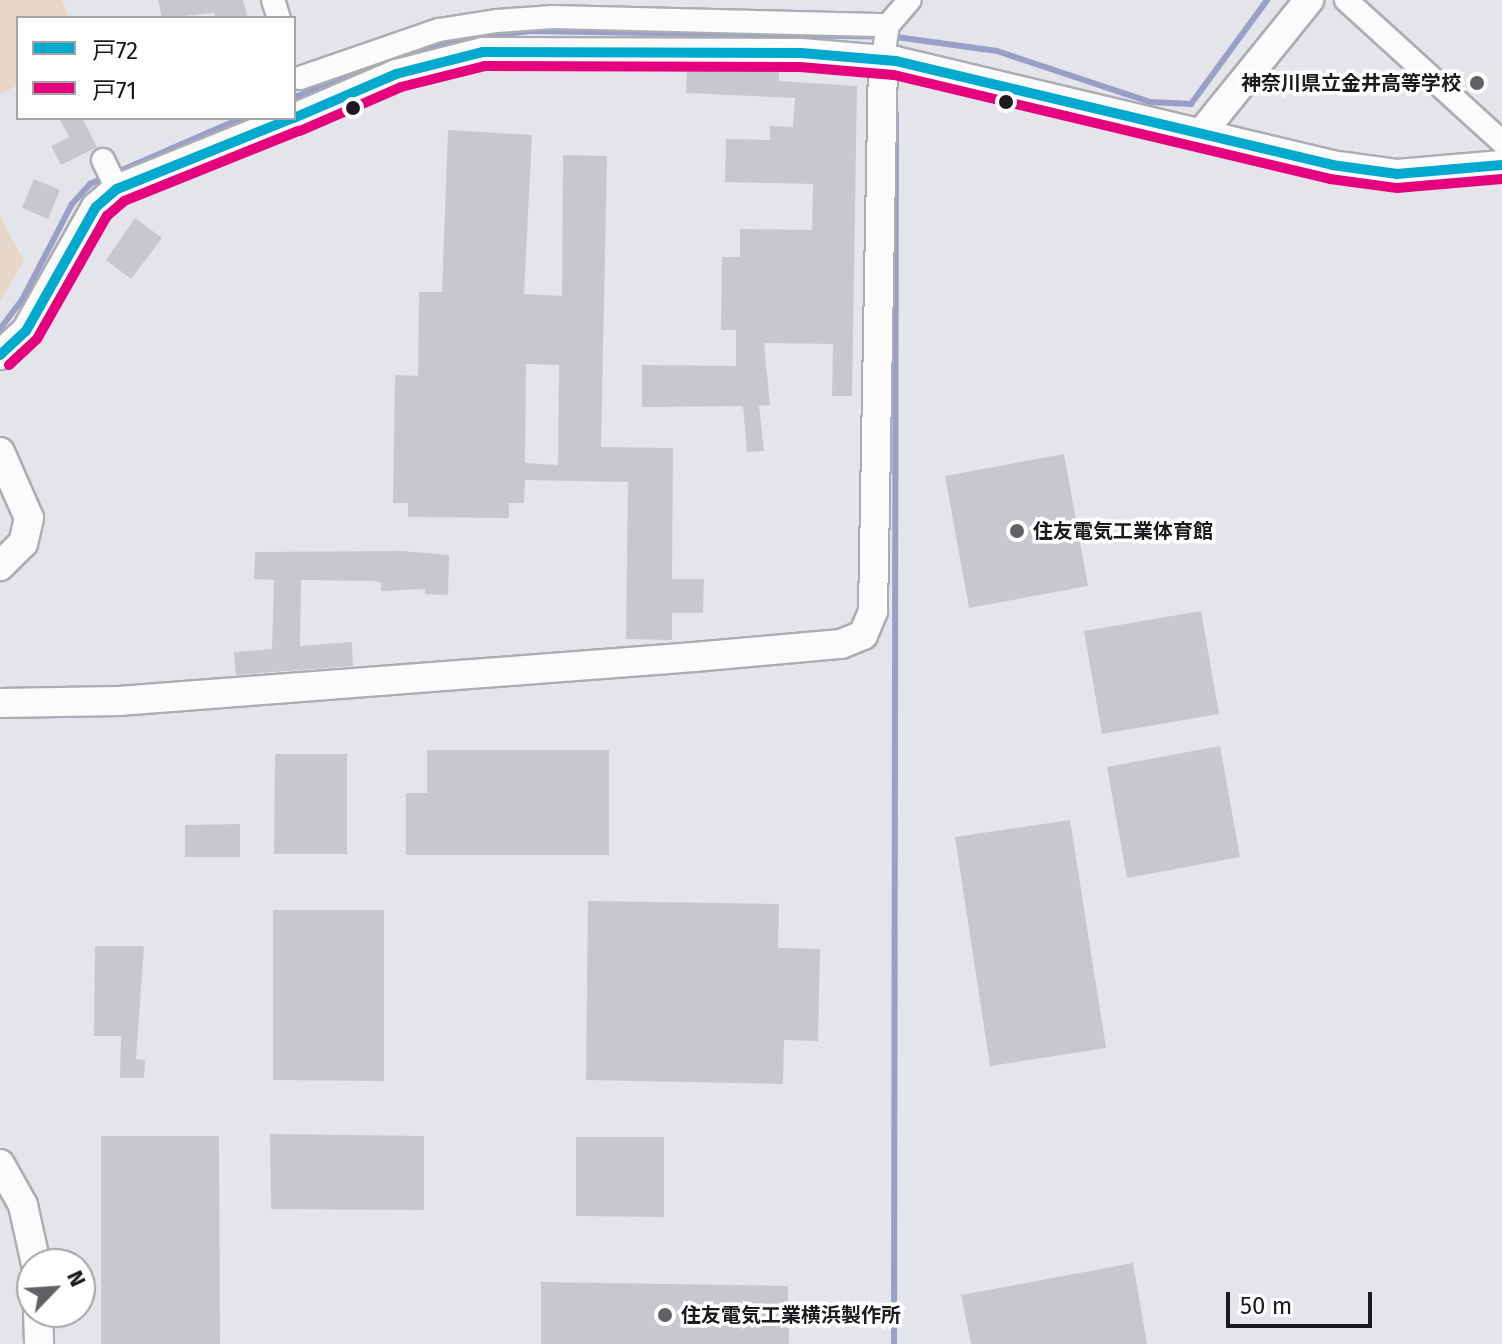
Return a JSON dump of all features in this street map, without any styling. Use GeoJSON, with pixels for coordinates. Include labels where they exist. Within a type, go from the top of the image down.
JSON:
{"type":"FeatureCollection","features":[{"type":"Feature","properties":{"kind":"street"},"geometry":{"type":"LineString","coordinates":[[0,703],[119,701],[694,657],[841,644],[863,635],[873,611],[888,45],[910,0]]}},
{"type":"Feature","properties":{"kind":"street"},"geometry":{"type":"LineString","coordinates":[[1203,131],[1309,0]]}},
{"type":"Feature","properties":{"kind":"street"},"geometry":{"type":"LineString","coordinates":[[1346,0],[1502,142]]}},
{"type":"Feature","properties":{"kind":"street"},"geometry":{"type":"LineString","coordinates":[[888,45],[483,52],[396,74],[300,115],[297,69],[439,30],[553,17],[888,45],[925,68],[1120,117],[1203,131],[1332,165],[1397,174],[1502,165]]}},
{"type":"Feature","properties":{"kind":"street"},"geometry":{"type":"LineString","coordinates":[[0,355],[26,331],[96,207],[110,176],[284,120]]}},
{"type":"Feature","properties":{"kind":"street"},"geometry":{"type":"LineString","coordinates":[[0,452],[29,518],[23,543],[0,566]]}},
{"type":"Feature","properties":{"kind":"street"},"geometry":{"type":"LineString","coordinates":[[0,1164],[23,1205],[32,1248]]}},
{"type":"Feature","properties":{"kind":"shaded area"},"geometry":{"type":"Polygon","coordinates":[[[0,0],[62,0],[68,16],[16,16],[16,86],[0,94],[0,0]]]}},
{"type":"Feature","properties":{"kind":"shaded area"},"geometry":{"type":"Polygon","coordinates":[[[0,216],[24,261],[0,301],[0,216]]]}},
{"type":"Feature","properties":{"kind":"building"},"geometry":{"type":"Polygon","coordinates":[[[158,0],[243,0],[247,16],[215,16],[214,13],[162,16],[158,0]]]}},
{"type":"Feature","properties":{"kind":"building"},"geometry":{"type":"Polygon","coordinates":[[[687,70],[779,71],[779,81],[857,86],[852,396],[832,396],[833,344],[764,343],[770,405],[759,406],[764,451],[747,452],[743,406],[642,407],[642,365],[736,366],[736,330],[721,330],[722,257],[740,257],[740,229],[812,230],[813,184],[725,182],[726,139],[770,140],[770,126],[793,127],[795,98],[686,93],[687,70]]]}},
{"type":"Feature","properties":{"kind":"building"},"geometry":{"type":"Polygon","coordinates":[[[60,120],[83,120],[97,147],[61,165],[51,146],[69,137],[60,120]]]}},
{"type":"Feature","properties":{"kind":"building"},"geometry":{"type":"Polygon","coordinates":[[[448,130],[532,135],[524,294],[562,296],[563,155],[607,156],[601,447],[673,448],[672,579],[704,579],[703,613],[672,613],[672,640],[626,639],[628,482],[525,480],[524,503],[509,503],[509,518],[408,517],[408,503],[393,503],[395,375],[418,376],[419,292],[442,292],[448,130]],[[526,364],[525,463],[558,465],[559,365],[526,364]]]}},
{"type":"Feature","properties":{"kind":"building"},"geometry":{"type":"Polygon","coordinates":[[[34,179],[60,190],[48,219],[22,208],[34,179]]]}},
{"type":"Feature","properties":{"kind":"building"},"geometry":{"type":"Polygon","coordinates":[[[135,218],[162,238],[131,279],[106,260],[135,218]]]}},
{"type":"Feature","properties":{"kind":"building","name":"住友電気工業体育館"},"geometry":{"type":"Polygon","coordinates":[[[1064,454],[1088,586],[969,608],[945,476],[1064,454]]]}},
{"type":"Feature","properties":{"kind":"building"},"geometry":{"type":"Polygon","coordinates":[[[402,551],[449,555],[448,595],[425,594],[425,589],[381,591],[381,583],[373,581],[301,580],[300,646],[352,642],[353,666],[236,675],[234,652],[272,649],[274,580],[254,579],[255,552],[402,551]]]}},
{"type":"Feature","properties":{"kind":"building"},"geometry":{"type":"Polygon","coordinates":[[[1201,611],[1219,714],[1102,734],[1084,631],[1201,611]]]}},
{"type":"Feature","properties":{"kind":"building"},"geometry":{"type":"Polygon","coordinates":[[[1220,746],[1240,857],[1127,878],[1107,767],[1220,746]]]}},
{"type":"Feature","properties":{"kind":"building"},"geometry":{"type":"Polygon","coordinates":[[[427,750],[609,750],[609,855],[406,855],[406,793],[427,793],[427,750]]]}},
{"type":"Feature","properties":{"kind":"building"},"geometry":{"type":"Polygon","coordinates":[[[275,754],[347,754],[347,854],[274,854],[275,754]]]}},
{"type":"Feature","properties":{"kind":"building"},"geometry":{"type":"Polygon","coordinates":[[[1070,820],[1106,1048],[990,1066],[955,837],[1070,820]]]}},
{"type":"Feature","properties":{"kind":"building"},"geometry":{"type":"Polygon","coordinates":[[[240,824],[240,857],[185,857],[185,825],[240,824]]]}},
{"type":"Feature","properties":{"kind":"building"},"geometry":{"type":"Polygon","coordinates":[[[588,901],[779,904],[778,948],[820,949],[818,1041],[784,1040],[783,1084],[586,1080],[588,901]]]}},
{"type":"Feature","properties":{"kind":"building"},"geometry":{"type":"Polygon","coordinates":[[[273,910],[384,910],[384,1081],[273,1080],[273,910]]]}},
{"type":"Feature","properties":{"kind":"building"},"geometry":{"type":"Polygon","coordinates":[[[95,946],[144,946],[136,1059],[145,1060],[144,1078],[120,1078],[121,1036],[94,1036],[95,946]]]}},
{"type":"Feature","properties":{"kind":"building"},"geometry":{"type":"Polygon","coordinates":[[[270,1134],[424,1136],[424,1210],[271,1209],[270,1134]]]}},
{"type":"Feature","properties":{"kind":"building"},"geometry":{"type":"Polygon","coordinates":[[[101,1136],[219,1136],[220,1344],[101,1344],[101,1136]]]}},
{"type":"Feature","properties":{"kind":"building"},"geometry":{"type":"Polygon","coordinates":[[[576,1137],[664,1137],[664,1217],[576,1216],[576,1137]]]}},
{"type":"Feature","properties":{"kind":"building"},"geometry":{"type":"Polygon","coordinates":[[[1133,1263],[1147,1344],[971,1344],[961,1295],[1133,1263]]]}},
{"type":"Feature","properties":{"kind":"building","name":"住友電気工業横浜製作所"},"geometry":{"type":"Polygon","coordinates":[[[541,1282],[788,1286],[789,1344],[541,1344],[541,1282]]]}},
{"type":"Feature","properties":{"kind":"waterway"},"geometry":{"type":"LineString","coordinates":[[296,96],[450,42],[529,31],[896,37],[997,51],[1150,102],[1191,104],[1267,0]]}},
{"type":"Feature","properties":{"kind":"waterway"},"geometry":{"type":"LineString","coordinates":[[894,1344],[896,113]]}},
{"type":"Feature","properties":{"kind":"waterway"},"geometry":{"type":"LineString","coordinates":[[0,329],[22,300],[72,204],[90,184],[237,120]]}},
{"type":"Feature","properties":{"kind":"transit line","name":"戸72"},"geometry":{"type":"LineString","coordinates":[[296,117],[396,74],[483,52],[801,53],[896,61],[1332,165],[1397,174],[1502,165]]}},
{"type":"Feature","properties":{"kind":"transit line","name":"戸71"},"geometry":{"type":"LineString","coordinates":[[300,131],[401,87],[485,66],[800,67],[894,75],[1330,179],[1397,188],[1502,179]]}},
{"type":"Feature","properties":{"kind":"transit line","name":"戸72"},"geometry":{"type":"LineString","coordinates":[[0,355],[26,331],[96,207],[117,189],[288,120]]}},
{"type":"Feature","properties":{"kind":"transit line","name":"戸71"},"geometry":{"type":"LineString","coordinates":[[9,365],[37,339],[107,216],[124,201],[298,131]]}},
{"type":"Feature","properties":{"kind":"place","name":"神奈川県立金井高等学校"},"geometry":{"type":"Point","coordinates":[1477,83]}},
{"type":"Feature","properties":{"kind":"place","name":"住友電気工業体育館"},"geometry":{"type":"Point","coordinates":[1017,531]}},
{"type":"Feature","properties":{"kind":"place","name":"住友電気工業横浜製作所"},"geometry":{"type":"Point","coordinates":[665,1315]}}]}
